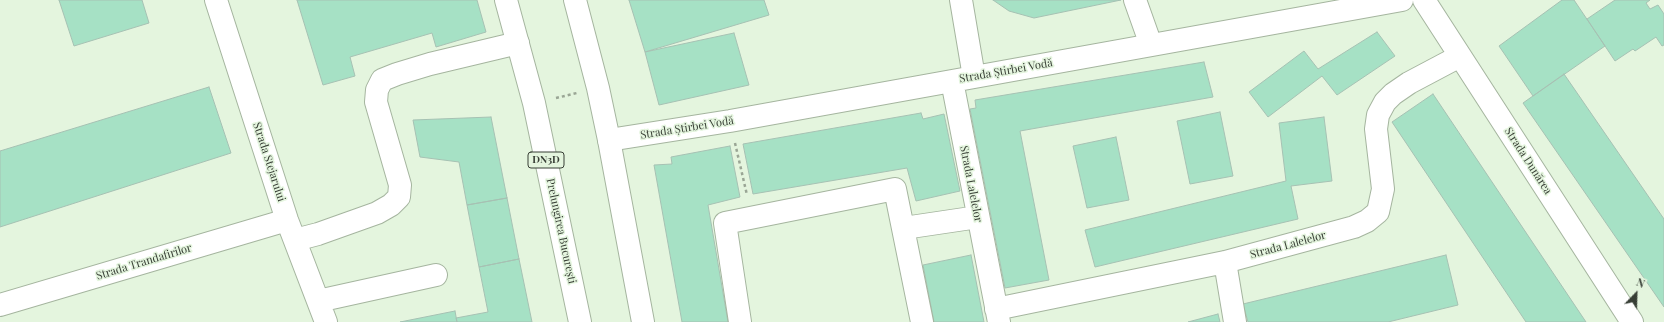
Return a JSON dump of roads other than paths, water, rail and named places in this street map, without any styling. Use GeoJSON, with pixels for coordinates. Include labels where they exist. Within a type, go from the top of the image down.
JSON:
{"type":"FeatureCollection","features":[{"type":"Feature","properties":{"kind":"street","name":"Strada Stejarului"},"geometry":{"type":"LineString","coordinates":[[216,0],[287,220],[296,240],[326,322]]}},
{"type":"Feature","properties":{"kind":"street","name":"Prelungirea București"},"geometry":{"type":"LineString","coordinates":[[506,0],[534,103],[580,322]]}},
{"type":"Feature","properties":{"kind":"street"},"geometry":{"type":"LineString","coordinates":[[575,0],[598,88],[609,140],[643,322]]}},
{"type":"Feature","properties":{"kind":"street"},"geometry":{"type":"LineString","coordinates":[[961,0],[974,77]]}},
{"type":"Feature","properties":{"kind":"street"},"geometry":{"type":"LineString","coordinates":[[1135,0],[1151,45]]}},
{"type":"Feature","properties":{"kind":"street","name":"Strada Știrbei Vodă"},"geometry":{"type":"LineString","coordinates":[[609,140],[730,121],[1402,0]]}},
{"type":"Feature","properties":{"kind":"street","name":"Strada Dunărea"},"geometry":{"type":"LineString","coordinates":[[1424,0],[1632,322]]}},
{"type":"Feature","properties":{"kind":"street"},"geometry":{"type":"LineString","coordinates":[[296,240],[318,234],[377,213],[391,205],[399,197],[400,185],[376,102],[377,90],[382,80],[430,64],[518,43]]}},
{"type":"Feature","properties":{"kind":"street","name":"Strada Lalelelor"},"geometry":{"type":"LineString","coordinates":[[952,81],[998,316],[1225,262],[1354,227],[1367,221],[1378,212],[1383,189],[1376,129],[1378,115],[1385,102],[1393,94],[1409,83],[1460,56]]}},
{"type":"Feature","properties":{"kind":"street"},"geometry":{"type":"LineString","coordinates":[[740,322],[725,223],[895,189],[922,322]]}},
{"type":"Feature","properties":{"kind":"street"},"geometry":{"type":"LineString","coordinates":[[904,228],[978,217]]}},
{"type":"Feature","properties":{"kind":"street","name":"Strada Trandafirilor"},"geometry":{"type":"LineString","coordinates":[[0,305],[287,220]]}},
{"type":"Feature","properties":{"kind":"street"},"geometry":{"type":"LineString","coordinates":[[1225,262],[1235,322]]}},
{"type":"Feature","properties":{"kind":"street"},"geometry":{"type":"LineString","coordinates":[[318,301],[436,275]]}}]}
